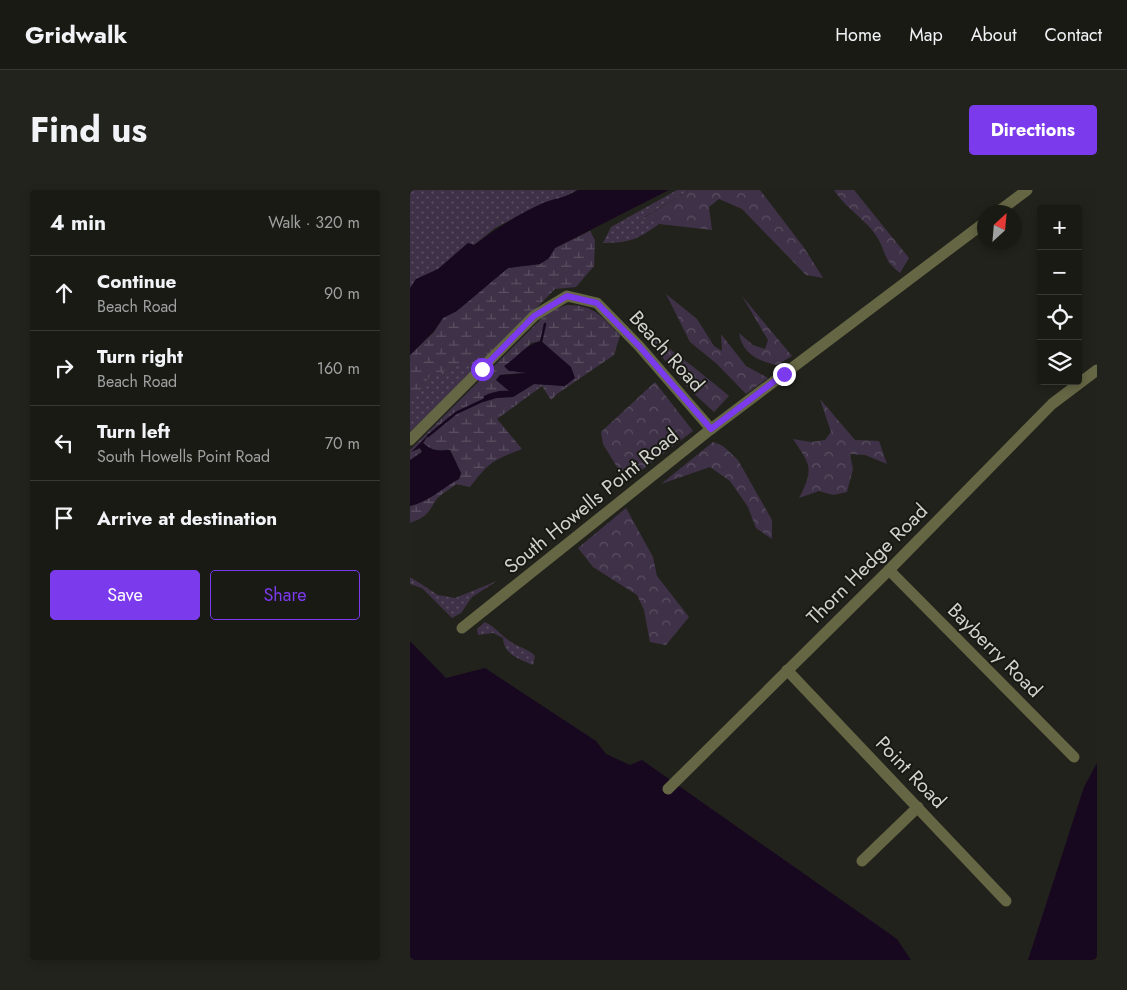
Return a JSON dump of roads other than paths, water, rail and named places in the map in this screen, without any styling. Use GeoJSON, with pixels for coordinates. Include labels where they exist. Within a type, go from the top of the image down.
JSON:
{"type":"FeatureCollection","features":[{"type":"Feature","properties":{"kind":"street"},"geometry":{"type":"LineString","coordinates":[[1007,205],[1027,190]]}},
{"type":"Feature","properties":{"kind":"street","name":"South Howells Point Road"},"geometry":{"type":"LineString","coordinates":[[462,628],[711,429],[977,228]]}},
{"type":"Feature","properties":{"kind":"street","name":"Beach Road"},"geometry":{"type":"LineString","coordinates":[[410,440],[534,316],[567,296],[597,303],[639,346],[711,429]]}},
{"type":"Feature","properties":{"kind":"street","name":"Thorn Hedge Road"},"geometry":{"type":"LineString","coordinates":[[668,789],[889,570],[1052,404],[1097,370]]}},
{"type":"Feature","properties":{"kind":"street","name":"Bayberry Road"},"geometry":{"type":"LineString","coordinates":[[889,570],[1074,757]]}},
{"type":"Feature","properties":{"kind":"street","name":"Point Road"},"geometry":{"type":"LineString","coordinates":[[787,670],[1006,901]]}},
{"type":"Feature","properties":{"kind":"street"},"geometry":{"type":"LineString","coordinates":[[862,861],[918,807]]}},
{"type":"Feature","properties":{"kind":"waterway"},"geometry":{"type":"LineString","coordinates":[[541,342],[545,324]]}},
{"type":"Feature","properties":{"kind":"waterway"},"geometry":{"type":"LineString","coordinates":[[428,436],[456,413],[486,399]]}}]}
